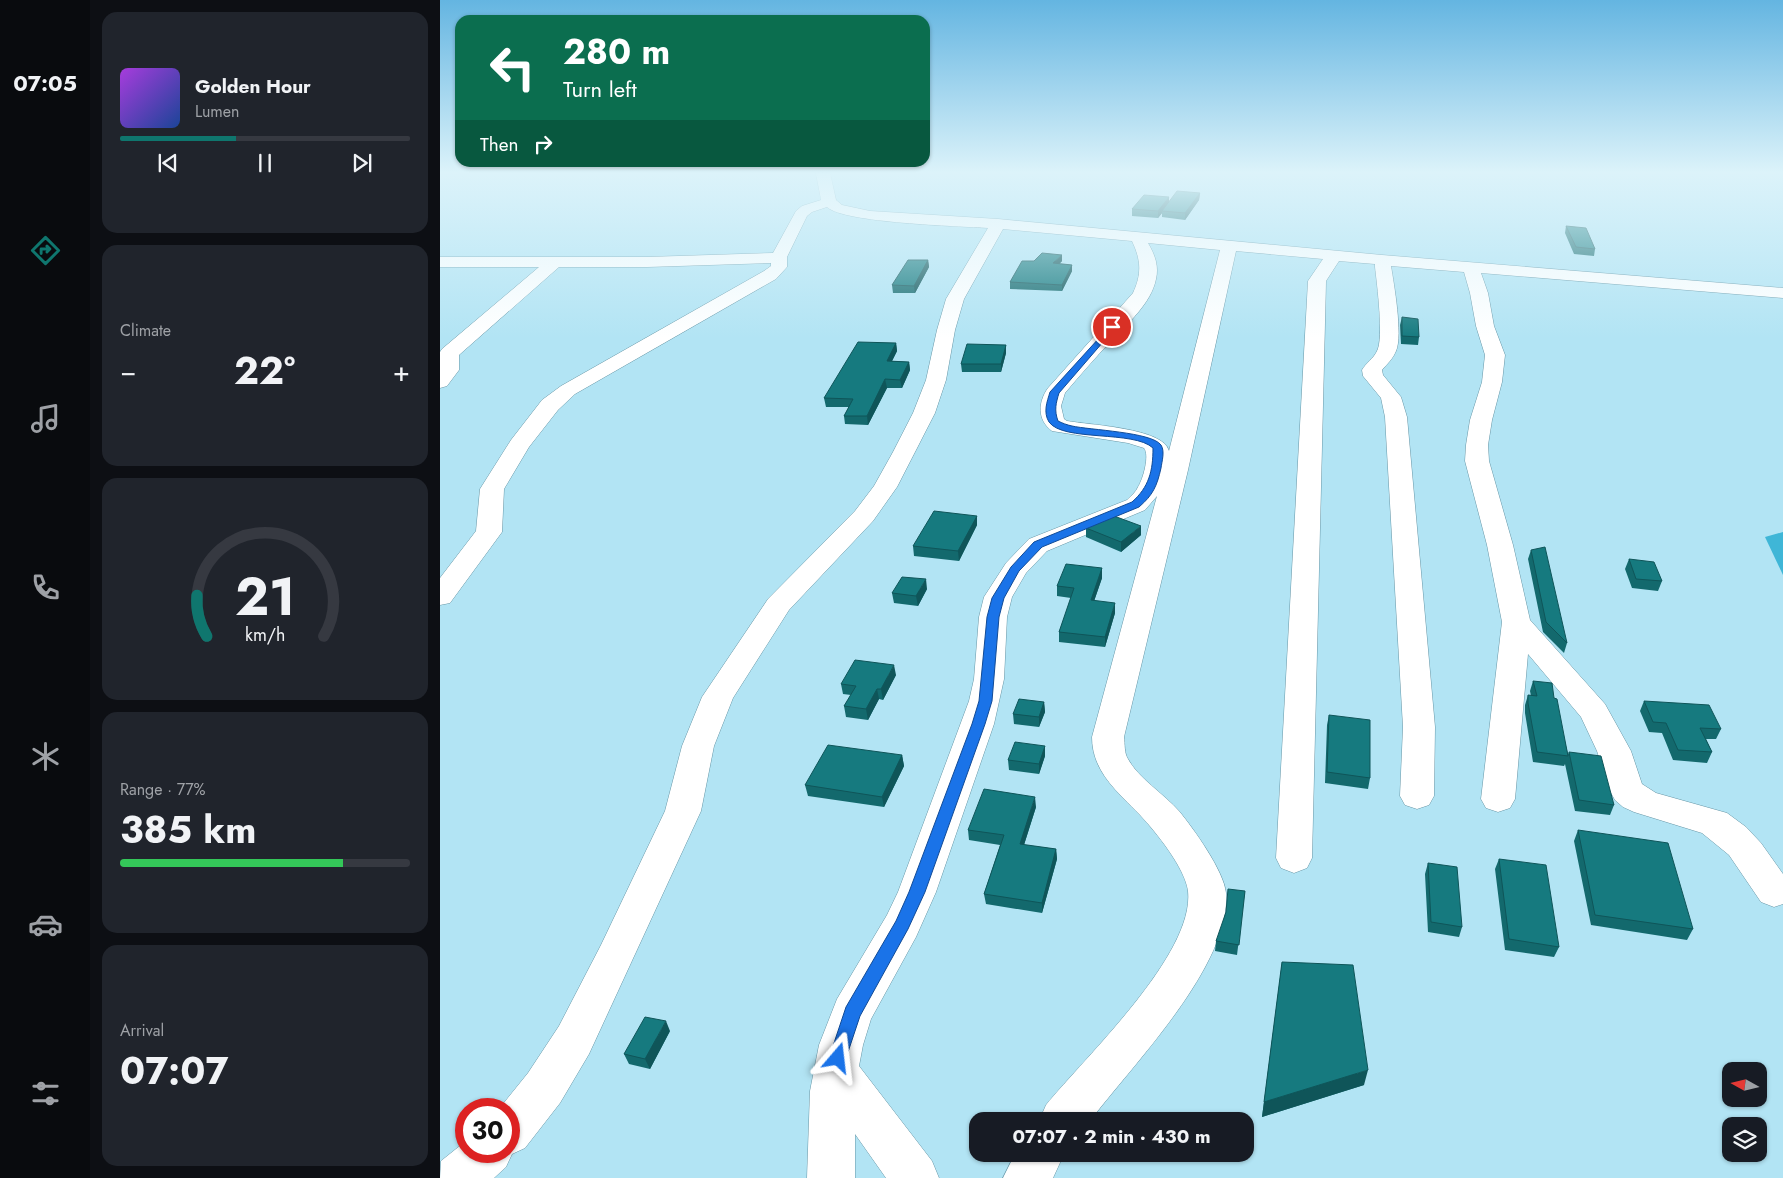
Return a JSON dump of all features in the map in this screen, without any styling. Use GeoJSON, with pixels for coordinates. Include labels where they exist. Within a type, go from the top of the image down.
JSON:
{"type":"FeatureCollection","features":[{"type":"Feature","properties":{"kind":"street"},"geometry":{"type":"LineString","coordinates":[[440,597],[489,532],[492,489],[519,445],[550,405],[568,390],[770,276],[779,267],[779,257],[793,228]]}},
{"type":"Feature","properties":{"kind":"street"},"geometry":{"type":"LineString","coordinates":[[520,1118],[544,1088],[574,1040],[615,957],[683,811],[698,746],[718,697],[778,604],[864,516],[885,487],[904,452],[924,413],[936,380],[946,330],[955,299],[996,228]]}},
{"type":"Feature","properties":{"kind":"street"},"geometry":{"type":"LineString","coordinates":[[1038,228],[1382,260],[1783,293]]}},
{"type":"Feature","properties":{"kind":"street"},"geometry":{"type":"LineString","coordinates":[[831,1178],[832,1091],[835,1070],[852,1013],[902,924],[917,892],[986,701],[993,617],[998,598],[1015,569],[1038,545],[1136,505],[1148,494],[1153,484],[1158,457],[1157,447],[1154,443],[1137,438],[1060,426],[1054,422],[1050,406],[1055,392],[1132,308],[1143,291],[1147,282],[1149,258],[1138,238]]}},
{"type":"Feature","properties":{"kind":"street"},"geometry":{"type":"LineString","coordinates":[[1069,1112],[1138,1030],[1179,975],[1206,921],[1207,890],[1201,875],[1165,817],[1119,774],[1110,760],[1107,748],[1108,736],[1176,470],[1229,246]]}},
{"type":"Feature","properties":{"kind":"street"},"geometry":{"type":"LineString","coordinates":[[1294,858],[1317,281],[1320,274],[1330,263],[1332,255]]}},
{"type":"Feature","properties":{"kind":"street"},"geometry":{"type":"LineString","coordinates":[[440,262],[647,262],[766,259],[779,257]]}},
{"type":"Feature","properties":{"kind":"street"},"geometry":{"type":"LineString","coordinates":[[1382,260],[1388,306],[1389,344],[1387,352],[1372,370],[1378,383],[1391,397],[1396,417],[1420,728],[1417,796]]}},
{"type":"Feature","properties":{"kind":"street"},"geometry":{"type":"LineString","coordinates":[[440,382],[449,370],[444,355],[555,262]]}},
{"type":"Feature","properties":{"kind":"street"},"geometry":{"type":"LineString","coordinates":[[1471,267],[1479,293],[1485,326],[1495,355],[1492,382],[1481,420],[1477,445],[1477,461],[1500,545],[1516,622],[1498,799]]}},
{"type":"Feature","properties":{"kind":"street"},"geometry":{"type":"LineString","coordinates":[[1516,622],[1594,712],[1614,751],[1627,790],[1635,798],[1646,803],[1714,823],[1724,829],[1742,843],[1774,891]]}},
{"type":"Feature","properties":{"kind":"street"},"geometry":{"type":"LineString","coordinates":[[835,1070],[915,1178]]}},
{"type":"Feature","properties":{"kind":"street"},"geometry":{"type":"LineString","coordinates":[[1027,1178],[1036,1162]]}},
{"type":"Feature","properties":{"kind":"street"},"geometry":{"type":"LineString","coordinates":[[458,1178],[476,1163]]}},
{"type":"Feature","properties":{"kind":"water"},"geometry":{"type":"Polygon","coordinates":[[[1783,532],[1783,575],[1765,537],[1783,532]]]}},
{"type":"Feature","properties":{"kind":"building"},"geometry":{"type":"Polygon","coordinates":[[[1567,228],[1586,228],[1595,249],[1576,247],[1567,228]]]}},
{"type":"Feature","properties":{"kind":"building"},"geometry":{"type":"Polygon","coordinates":[[[1042,253],[1062,255],[1053,263],[1072,265],[1062,285],[1010,282],[1022,261],[1034,261],[1042,253]]]}},
{"type":"Feature","properties":{"kind":"building"},"geometry":{"type":"Polygon","coordinates":[[[908,260],[928,260],[914,286],[892,285],[908,260]]]}},
{"type":"Feature","properties":{"kind":"building"},"geometry":{"type":"Polygon","coordinates":[[[1402,317],[1418,319],[1419,337],[1402,336],[1402,317]]]}},
{"type":"Feature","properties":{"kind":"building"},"geometry":{"type":"Polygon","coordinates":[[[858,342],[896,343],[887,361],[909,362],[900,380],[885,379],[867,416],[844,416],[853,399],[824,398],[858,342]]]}},
{"type":"Feature","properties":{"kind":"building"},"geometry":{"type":"Polygon","coordinates":[[[967,344],[1006,345],[1001,364],[961,364],[967,344]]]}},
{"type":"Feature","properties":{"kind":"building"},"geometry":{"type":"Polygon","coordinates":[[[934,511],[977,516],[958,551],[913,546],[934,511]]]}},
{"type":"Feature","properties":{"kind":"building"},"geometry":{"type":"Polygon","coordinates":[[[1114,516],[1141,526],[1121,542],[1086,528],[1088,526],[1114,516]]]}},
{"type":"Feature","properties":{"kind":"building"},"geometry":{"type":"Polygon","coordinates":[[[1545,547],[1567,643],[1546,622],[1531,550],[1545,547]]]}},
{"type":"Feature","properties":{"kind":"building"},"geometry":{"type":"Polygon","coordinates":[[[1629,559],[1654,562],[1662,581],[1636,579],[1629,559]]]}},
{"type":"Feature","properties":{"kind":"building"},"geometry":{"type":"Polygon","coordinates":[[[1066,564],[1102,568],[1091,600],[1115,603],[1105,637],[1059,632],[1074,588],[1057,586],[1066,564]]]}},
{"type":"Feature","properties":{"kind":"building"},"geometry":{"type":"Polygon","coordinates":[[[902,577],[926,579],[916,596],[892,593],[902,577]]]}},
{"type":"Feature","properties":{"kind":"building"},"geometry":{"type":"Polygon","coordinates":[[[855,660],[894,665],[881,689],[877,689],[866,709],[844,706],[856,686],[841,684],[855,660]]]}},
{"type":"Feature","properties":{"kind":"building"},"geometry":{"type":"Polygon","coordinates":[[[1533,681],[1552,683],[1568,756],[1537,752],[1528,703],[1528,695],[1537,696],[1533,681]]]}},
{"type":"Feature","properties":{"kind":"building"},"geometry":{"type":"Polygon","coordinates":[[[1019,699],[1044,702],[1039,717],[1013,714],[1019,699]]]}},
{"type":"Feature","properties":{"kind":"building"},"geometry":{"type":"Polygon","coordinates":[[[1644,701],[1709,705],[1721,729],[1700,728],[1712,752],[1678,750],[1666,723],[1653,722],[1644,701]]]}},
{"type":"Feature","properties":{"kind":"building"},"geometry":{"type":"Polygon","coordinates":[[[1329,715],[1370,720],[1370,778],[1327,772],[1329,715]]]}},
{"type":"Feature","properties":{"kind":"building"},"geometry":{"type":"Polygon","coordinates":[[[1015,742],[1045,746],[1039,764],[1008,760],[1015,742]]]}},
{"type":"Feature","properties":{"kind":"building"},"geometry":{"type":"Polygon","coordinates":[[[828,745],[902,755],[882,797],[805,785],[828,745]]]}},
{"type":"Feature","properties":{"kind":"building"},"geometry":{"type":"Polygon","coordinates":[[[1569,752],[1601,756],[1614,805],[1579,800],[1569,752]]]}},
{"type":"Feature","properties":{"kind":"building"},"geometry":{"type":"Polygon","coordinates":[[[984,789],[1035,797],[1020,844],[1056,849],[1042,903],[984,894],[1004,835],[968,830],[984,789]]]}},
{"type":"Feature","properties":{"kind":"building"},"geometry":{"type":"Polygon","coordinates":[[[1578,830],[1668,843],[1693,929],[1595,915],[1578,830]]]}},
{"type":"Feature","properties":{"kind":"building"},"geometry":{"type":"Polygon","coordinates":[[[1499,859],[1546,865],[1559,947],[1509,939],[1499,859]]]}},
{"type":"Feature","properties":{"kind":"building"},"geometry":{"type":"Polygon","coordinates":[[[1428,863],[1457,867],[1462,927],[1431,922],[1428,863]]]}},
{"type":"Feature","properties":{"kind":"building"},"geometry":{"type":"Polygon","coordinates":[[[1228,889],[1245,891],[1239,945],[1216,941],[1226,912],[1228,889]]]}},
{"type":"Feature","properties":{"kind":"building"},"geometry":{"type":"Polygon","coordinates":[[[1282,962],[1353,965],[1368,1070],[1264,1102],[1282,962]]]}},
{"type":"Feature","properties":{"kind":"building"},"geometry":{"type":"Polygon","coordinates":[[[645,1017],[666,1021],[645,1059],[624,1054],[645,1017]]]}},
{"type":"Feature","properties":{"kind":"route"},"geometry":{"type":"LineString","coordinates":[[838,1058],[852,1013],[902,924],[917,892],[978,724],[986,701],[993,617],[998,598],[1015,569],[1028,553],[1038,545],[1062,534],[1118,514],[1136,505],[1148,494],[1153,484],[1158,457],[1157,447],[1154,443],[1137,438],[1069,429],[1060,426],[1052,418],[1050,406],[1055,392],[1112,327]]}}]}
